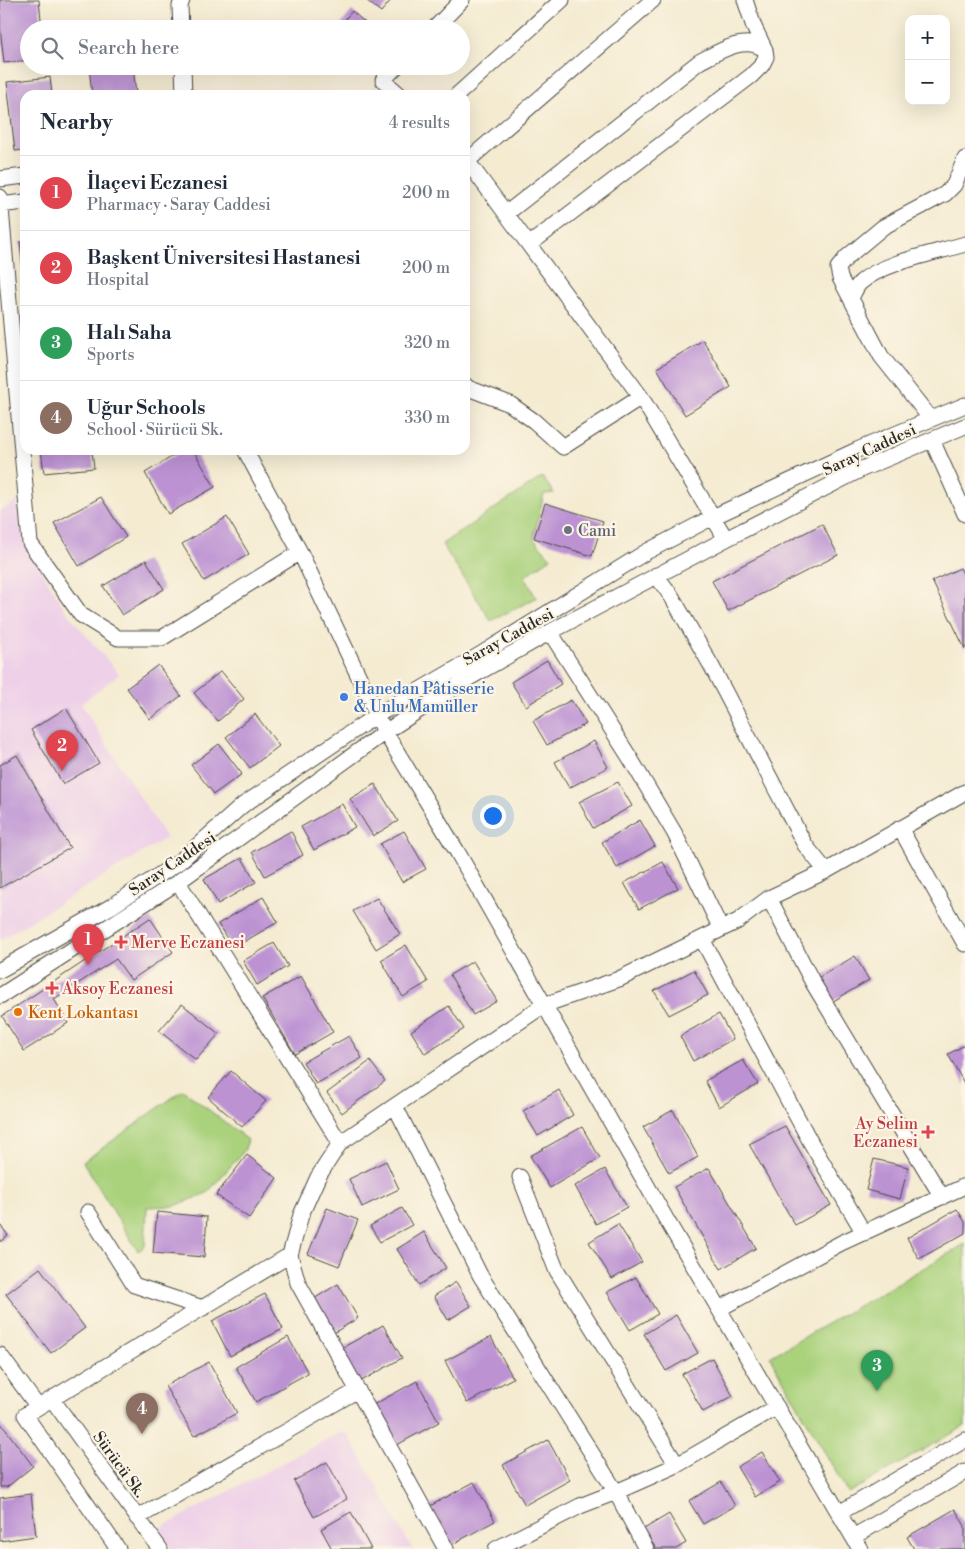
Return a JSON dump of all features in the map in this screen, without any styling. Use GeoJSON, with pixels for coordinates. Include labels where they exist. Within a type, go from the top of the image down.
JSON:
{"type":"FeatureCollection","features":[{"type":"Feature","properties":{"kind":"street"},"geometry":{"type":"LineString","coordinates":[[181,20],[180,6],[182,0]]}},
{"type":"Feature","properties":{"kind":"street"},"geometry":{"type":"LineString","coordinates":[[443,20],[462,0]]}},
{"type":"Feature","properties":{"kind":"street"},"geometry":{"type":"LineString","coordinates":[[463,90],[562,0]]}},
{"type":"Feature","properties":{"kind":"street"},"geometry":{"type":"LineString","coordinates":[[470,157],[653,0]]}},
{"type":"Feature","properties":{"kind":"street"},"geometry":{"type":"LineString","coordinates":[[530,244],[751,76],[762,65],[766,57],[765,50],[754,27],[745,0]]}},
{"type":"Feature","properties":{"kind":"street"},"geometry":{"type":"LineString","coordinates":[[507,213],[699,62],[723,50],[745,43],[759,45],[765,50]]}},
{"type":"Feature","properties":{"kind":"street"},"geometry":{"type":"LineString","coordinates":[[183,75],[184,90]]}},
{"type":"Feature","properties":{"kind":"street"},"geometry":{"type":"LineString","coordinates":[[388,75],[383,80],[394,90]]}},
{"type":"Feature","properties":{"kind":"street"},"geometry":{"type":"LineString","coordinates":[[931,420],[881,356],[840,278],[838,268],[847,257],[883,227],[945,194],[954,185],[965,159]]}},
{"type":"Feature","properties":{"kind":"street"},"geometry":{"type":"LineString","coordinates":[[470,165],[642,397],[726,539]]}},
{"type":"Feature","properties":{"kind":"street"},"geometry":{"type":"LineString","coordinates":[[0,179],[20,177]]}},
{"type":"Feature","properties":{"kind":"street"},"geometry":{"type":"LineString","coordinates":[[20,202],[0,202],[20,429]]}},
{"type":"Feature","properties":{"kind":"street"},"geometry":{"type":"LineString","coordinates":[[851,298],[859,283],[869,276],[896,264],[965,244]]}},
{"type":"Feature","properties":{"kind":"street"},"geometry":{"type":"LineString","coordinates":[[470,389],[510,404],[534,421],[562,447],[642,397]]}},
{"type":"Feature","properties":{"kind":"street","name":"Saray Caddesi"},"geometry":{"type":"LineString","coordinates":[[0,970],[112,906],[179,862],[243,805],[377,715],[483,653],[646,552],[713,517],[856,450],[965,406]]}},
{"type":"Feature","properties":{"kind":"street","name":"Saray Caddesi"},"geometry":{"type":"LineString","coordinates":[[0,996],[178,882],[385,732],[469,678],[656,575],[862,469],[965,426]]}},
{"type":"Feature","properties":{"kind":"street"},"geometry":{"type":"LineString","coordinates":[[932,440],[965,514]]}},
{"type":"Feature","properties":{"kind":"street"},"geometry":{"type":"LineString","coordinates":[[22,455],[30,543],[81,615],[118,638],[162,638],[300,552]]}},
{"type":"Feature","properties":{"kind":"street"},"geometry":{"type":"LineString","coordinates":[[250,455],[300,552],[385,732],[458,853],[666,1219],[857,1543],[965,1472]]}},
{"type":"Feature","properties":{"kind":"street"},"geometry":{"type":"LineString","coordinates":[[656,575],[672,597],[712,667],[805,845],[826,871]]}},
{"type":"Feature","properties":{"kind":"street"},"geometry":{"type":"LineString","coordinates":[[550,632],[630,758],[675,834],[722,929]]}},
{"type":"Feature","properties":{"kind":"street"},"geometry":{"type":"LineString","coordinates":[[446,1549],[298,1283],[290,1256],[301,1216],[318,1177],[340,1143],[544,1005],[620,979],[738,921],[769,898],[826,871],[965,792]]}},
{"type":"Feature","properties":{"kind":"street"},"geometry":{"type":"LineString","coordinates":[[900,828],[965,944]]}},
{"type":"Feature","properties":{"kind":"street"},"geometry":{"type":"LineString","coordinates":[[178,882],[340,1143]]}},
{"type":"Feature","properties":{"kind":"street"},"geometry":{"type":"LineString","coordinates":[[769,898],[813,983],[942,1197]]}},
{"type":"Feature","properties":{"kind":"street"},"geometry":{"type":"LineString","coordinates":[[702,939],[811,1142],[864,1233]]}},
{"type":"Feature","properties":{"kind":"street"},"geometry":{"type":"LineString","coordinates":[[395,1106],[480,1275],[616,1492],[646,1549]]}},
{"type":"Feature","properties":{"kind":"street"},"geometry":{"type":"LineString","coordinates":[[520,1177],[556,1269],[677,1465]]}},
{"type":"Feature","properties":{"kind":"street"},"geometry":{"type":"LineString","coordinates":[[719,1309],[841,1243],[965,1186]]}},
{"type":"Feature","properties":{"kind":"street"},"geometry":{"type":"LineString","coordinates":[[88,1212],[134,1285],[203,1308]]}},
{"type":"Feature","properties":{"kind":"street"},"geometry":{"type":"LineString","coordinates":[[118,1549],[25,1415],[290,1256]]}},
{"type":"Feature","properties":{"kind":"street"},"geometry":{"type":"LineString","coordinates":[[0,1355],[38,1407]]}},
{"type":"Feature","properties":{"kind":"street"},"geometry":{"type":"LineString","coordinates":[[137,1518],[358,1390]]}},
{"type":"Feature","properties":{"kind":"street","name":"Sürücü Sk."},"geometry":{"type":"LineString","coordinates":[[52,1399],[160,1549]]}},
{"type":"Feature","properties":{"kind":"street"},"geometry":{"type":"LineString","coordinates":[[496,1549],[522,1543],[580,1506],[677,1465],[776,1407]]}},
{"type":"Feature","properties":{"kind":"street"},"geometry":{"type":"LineString","coordinates":[[839,1513],[965,1440]]}},
{"type":"Feature","properties":{"kind":"shaded area"},"geometry":{"type":"Polygon","coordinates":[[[17,501],[22,531],[36,561],[65,610],[119,674],[81,704],[166,838],[0,940],[0,511],[17,501]]]}},
{"type":"Feature","properties":{"kind":"shaded area"},"geometry":{"type":"Polygon","coordinates":[[[339,1433],[348,1434],[412,1549],[172,1549],[158,1529],[339,1433]]]}},
{"type":"Feature","properties":{"kind":"green space"},"geometry":{"type":"Polygon","coordinates":[[[542,477],[554,493],[544,494],[533,538],[551,558],[525,576],[536,598],[491,621],[442,544],[542,477]]]}},
{"type":"Feature","properties":{"kind":"green space"},"geometry":{"type":"Polygon","coordinates":[[[183,1090],[248,1140],[244,1151],[207,1193],[175,1206],[147,1207],[145,1246],[138,1251],[83,1162],[183,1090]]]}},
{"type":"Feature","properties":{"kind":"green space"},"geometry":{"type":"Polygon","coordinates":[[[965,1244],[965,1426],[848,1493],[770,1357],[965,1244]]]}},
{"type":"Feature","properties":{"kind":"building"},"geometry":{"type":"Polygon","coordinates":[[[0,0],[39,0],[41,20],[20,20],[20,61],[4,63],[0,27],[0,0]]]}},
{"type":"Feature","properties":{"kind":"building"},"geometry":{"type":"Polygon","coordinates":[[[366,0],[391,0],[381,12],[366,0]]]}},
{"type":"Feature","properties":{"kind":"building"},"geometry":{"type":"Polygon","coordinates":[[[352,11],[362,20],[344,20],[352,11]]]}},
{"type":"Feature","properties":{"kind":"building"},"geometry":{"type":"Polygon","coordinates":[[[90,75],[134,75],[135,90],[91,90],[90,75]]]}},
{"type":"Feature","properties":{"kind":"building"},"geometry":{"type":"Polygon","coordinates":[[[50,77],[51,90],[20,90],[20,150],[15,151],[7,82],[50,77]]]}},
{"type":"Feature","properties":{"kind":"building"},"geometry":{"type":"Polygon","coordinates":[[[703,340],[731,387],[685,415],[657,368],[703,340]]]}},
{"type":"Feature","properties":{"kind":"building"},"geometry":{"type":"Polygon","coordinates":[[[42,455],[93,455],[94,468],[44,473],[42,455]]]}},
{"type":"Feature","properties":{"kind":"building"},"geometry":{"type":"Polygon","coordinates":[[[175,455],[196,455],[215,487],[168,514],[145,473],[175,455]]]}},
{"type":"Feature","properties":{"kind":"building"},"geometry":{"type":"Polygon","coordinates":[[[101,497],[126,537],[79,566],[54,523],[101,497]]]}},
{"type":"Feature","properties":{"kind":"building","name":"Cami"},"geometry":{"type":"Polygon","coordinates":[[[545,503],[603,521],[592,556],[534,538],[545,503]]]}},
{"type":"Feature","properties":{"kind":"building"},"geometry":{"type":"Polygon","coordinates":[[[227,517],[249,554],[204,581],[182,544],[227,517]]]}},
{"type":"Feature","properties":{"kind":"building"},"geometry":{"type":"Polygon","coordinates":[[[822,524],[838,555],[728,611],[712,581],[822,524]]]}},
{"type":"Feature","properties":{"kind":"building"},"geometry":{"type":"Polygon","coordinates":[[[146,560],[164,589],[122,615],[103,586],[146,560]]]}},
{"type":"Feature","properties":{"kind":"building"},"geometry":{"type":"Polygon","coordinates":[[[960,568],[965,577],[965,649],[932,581],[960,568]]]}},
{"type":"Feature","properties":{"kind":"building"},"geometry":{"type":"Polygon","coordinates":[[[547,660],[561,684],[526,706],[511,682],[547,660]]]}},
{"type":"Feature","properties":{"kind":"building"},"geometry":{"type":"Polygon","coordinates":[[[158,665],[181,696],[150,719],[127,688],[158,665]]]}},
{"type":"Feature","properties":{"kind":"building"},"geometry":{"type":"Polygon","coordinates":[[[221,671],[244,699],[218,721],[194,693],[221,671]]]}},
{"type":"Feature","properties":{"kind":"building"},"geometry":{"type":"Polygon","coordinates":[[[571,700],[586,724],[547,745],[533,721],[571,700]]]}},
{"type":"Feature","properties":{"kind":"building"},"geometry":{"type":"Polygon","coordinates":[[[66,708],[99,763],[63,784],[31,730],[66,708]]]}},
{"type":"Feature","properties":{"kind":"building"},"geometry":{"type":"Polygon","coordinates":[[[255,714],[279,746],[250,768],[226,737],[255,714]]]}},
{"type":"Feature","properties":{"kind":"building"},"geometry":{"type":"Polygon","coordinates":[[[594,741],[608,767],[569,788],[555,762],[594,741]]]}},
{"type":"Feature","properties":{"kind":"building"},"geometry":{"type":"Polygon","coordinates":[[[219,744],[242,774],[214,794],[191,765],[219,744]]]}},
{"type":"Feature","properties":{"kind":"building"},"geometry":{"type":"Polygon","coordinates":[[[17,755],[70,848],[0,888],[0,765],[17,755]]]}},
{"type":"Feature","properties":{"kind":"building"},"geometry":{"type":"Polygon","coordinates":[[[618,782],[632,806],[593,828],[579,802],[618,782]]]}},
{"type":"Feature","properties":{"kind":"building"},"geometry":{"type":"Polygon","coordinates":[[[375,784],[398,821],[373,836],[350,799],[375,784]]]}},
{"type":"Feature","properties":{"kind":"building"},"geometry":{"type":"Polygon","coordinates":[[[342,804],[355,827],[314,850],[301,827],[342,804]]]}},
{"type":"Feature","properties":{"kind":"building"},"geometry":{"type":"Polygon","coordinates":[[[640,820],[655,846],[617,868],[602,842],[640,820]]]}},
{"type":"Feature","properties":{"kind":"building"},"geometry":{"type":"Polygon","coordinates":[[[291,831],[303,855],[265,876],[252,852],[291,831]]]}},
{"type":"Feature","properties":{"kind":"building"},"geometry":{"type":"Polygon","coordinates":[[[404,831],[426,869],[402,882],[380,844],[404,831]]]}},
{"type":"Feature","properties":{"kind":"building"},"geometry":{"type":"Polygon","coordinates":[[[242,858],[256,882],[218,904],[204,879],[242,858]]]}},
{"type":"Feature","properties":{"kind":"building"},"geometry":{"type":"Polygon","coordinates":[[[663,862],[678,888],[639,909],[624,883],[663,862]]]}},
{"type":"Feature","properties":{"kind":"building"},"geometry":{"type":"Polygon","coordinates":[[[263,897],[278,922],[233,948],[218,924],[263,897]]]}},
{"type":"Feature","properties":{"kind":"building"},"geometry":{"type":"Polygon","coordinates":[[[377,898],[400,934],[376,949],[353,911],[377,898]]]}},
{"type":"Feature","properties":{"kind":"building"},"geometry":{"type":"Polygon","coordinates":[[[150,918],[173,952],[131,980],[116,959],[54,999],[68,1023],[24,1051],[2,1016],[150,918]]]}},
{"type":"Feature","properties":{"kind":"building"},"geometry":{"type":"Polygon","coordinates":[[[274,943],[288,966],[257,985],[243,961],[274,943]]]}},
{"type":"Feature","properties":{"kind":"building"},"geometry":{"type":"Polygon","coordinates":[[[406,945],[428,982],[403,997],[381,960],[406,945]]]}},
{"type":"Feature","properties":{"kind":"building"},"geometry":{"type":"Polygon","coordinates":[[[855,956],[869,980],[830,1003],[816,979],[855,956]]]}},
{"type":"Feature","properties":{"kind":"building"},"geometry":{"type":"Polygon","coordinates":[[[473,961],[497,1001],[473,1015],[450,975],[473,961]]]}},
{"type":"Feature","properties":{"kind":"building"},"geometry":{"type":"Polygon","coordinates":[[[694,970],[708,995],[669,1015],[654,991],[694,970]]]}},
{"type":"Feature","properties":{"kind":"building"},"geometry":{"type":"Polygon","coordinates":[[[301,976],[333,1032],[295,1054],[262,998],[301,976]]]}},
{"type":"Feature","properties":{"kind":"building"},"geometry":{"type":"Polygon","coordinates":[[[182,1004],[219,1034],[196,1060],[159,1031],[182,1004]]]}},
{"type":"Feature","properties":{"kind":"building"},"geometry":{"type":"Polygon","coordinates":[[[449,1006],[464,1029],[425,1054],[411,1031],[449,1006]]]}},
{"type":"Feature","properties":{"kind":"building"},"geometry":{"type":"Polygon","coordinates":[[[719,1014],[733,1039],[693,1061],[680,1036],[719,1014]]]}},
{"type":"Feature","properties":{"kind":"building"},"geometry":{"type":"Polygon","coordinates":[[[349,1036],[362,1058],[316,1084],[303,1062],[349,1036]]]}},
{"type":"Feature","properties":{"kind":"building"},"geometry":{"type":"Polygon","coordinates":[[[965,1045],[965,1085],[948,1054],[965,1045]]]}},
{"type":"Feature","properties":{"kind":"building"},"geometry":{"type":"Polygon","coordinates":[[[743,1060],[758,1084],[719,1107],[705,1081],[743,1060]]]}},
{"type":"Feature","properties":{"kind":"building"},"geometry":{"type":"Polygon","coordinates":[[[370,1061],[385,1081],[342,1113],[327,1093],[370,1061]]]}},
{"type":"Feature","properties":{"kind":"building"},"geometry":{"type":"Polygon","coordinates":[[[231,1071],[266,1101],[242,1127],[208,1097],[231,1071]]]}},
{"type":"Feature","properties":{"kind":"building"},"geometry":{"type":"Polygon","coordinates":[[[559,1090],[573,1115],[538,1136],[523,1111],[559,1090]]]}},
{"type":"Feature","properties":{"kind":"building"},"geometry":{"type":"Polygon","coordinates":[[[673,1110],[698,1157],[669,1173],[643,1127],[673,1110]]]}},
{"type":"Feature","properties":{"kind":"building"},"geometry":{"type":"Polygon","coordinates":[[[785,1126],[831,1205],[795,1225],[749,1144],[785,1126]]]}},
{"type":"Feature","properties":{"kind":"building"},"geometry":{"type":"Polygon","coordinates":[[[582,1127],[600,1158],[550,1188],[530,1156],[582,1127]]]}},
{"type":"Feature","properties":{"kind":"building"},"geometry":{"type":"Polygon","coordinates":[[[247,1155],[277,1178],[249,1218],[216,1195],[247,1155]]]}},
{"type":"Feature","properties":{"kind":"building"},"geometry":{"type":"Polygon","coordinates":[[[874,1159],[908,1167],[900,1199],[866,1190],[874,1159]]]}},
{"type":"Feature","properties":{"kind":"building"},"geometry":{"type":"Polygon","coordinates":[[[386,1161],[399,1189],[362,1207],[349,1179],[386,1161]]]}},
{"type":"Feature","properties":{"kind":"building"},"geometry":{"type":"Polygon","coordinates":[[[709,1168],[756,1248],[721,1269],[674,1187],[709,1168]]]}},
{"type":"Feature","properties":{"kind":"building"},"geometry":{"type":"Polygon","coordinates":[[[605,1169],[627,1207],[596,1224],[575,1186],[605,1169]]]}},
{"type":"Feature","properties":{"kind":"building"},"geometry":{"type":"Polygon","coordinates":[[[327,1208],[358,1220],[339,1266],[308,1254],[327,1208]]]}},
{"type":"Feature","properties":{"kind":"building"},"geometry":{"type":"Polygon","coordinates":[[[402,1208],[412,1225],[380,1242],[370,1226],[402,1208]]]}},
{"type":"Feature","properties":{"kind":"building"},"geometry":{"type":"Polygon","coordinates":[[[957,1209],[965,1222],[965,1233],[919,1259],[907,1238],[957,1209]]]}},
{"type":"Feature","properties":{"kind":"building"},"geometry":{"type":"Polygon","coordinates":[[[157,1212],[207,1217],[204,1257],[153,1253],[157,1212]]]}},
{"type":"Feature","properties":{"kind":"building"},"geometry":{"type":"Polygon","coordinates":[[[618,1224],[642,1262],[612,1279],[589,1242],[618,1224]]]}},
{"type":"Feature","properties":{"kind":"building"},"geometry":{"type":"Polygon","coordinates":[[[0,1225],[8,1235],[0,1242],[0,1225]]]}},
{"type":"Feature","properties":{"kind":"building"},"geometry":{"type":"Polygon","coordinates":[[[424,1232],[446,1268],[419,1285],[397,1249],[424,1232]]]}},
{"type":"Feature","properties":{"kind":"building"},"geometry":{"type":"Polygon","coordinates":[[[40,1268],[85,1328],[51,1353],[6,1294],[40,1268]]]}},
{"type":"Feature","properties":{"kind":"building"},"geometry":{"type":"Polygon","coordinates":[[[636,1277],[658,1314],[630,1330],[607,1292],[636,1277]]]}},
{"type":"Feature","properties":{"kind":"building"},"geometry":{"type":"Polygon","coordinates":[[[456,1282],[471,1306],[448,1320],[434,1296],[456,1282]]]}},
{"type":"Feature","properties":{"kind":"building"},"geometry":{"type":"Polygon","coordinates":[[[338,1284],[358,1318],[332,1334],[312,1300],[338,1284]]]}},
{"type":"Feature","properties":{"kind":"building"},"geometry":{"type":"Polygon","coordinates":[[[265,1294],[283,1329],[230,1356],[212,1321],[265,1294]]]}},
{"type":"Feature","properties":{"kind":"building"},"geometry":{"type":"Polygon","coordinates":[[[676,1315],[698,1353],[666,1371],[644,1334],[676,1315]]]}},
{"type":"Feature","properties":{"kind":"building"},"geometry":{"type":"Polygon","coordinates":[[[383,1325],[402,1358],[358,1383],[340,1349],[383,1325]]]}},
{"type":"Feature","properties":{"kind":"building"},"geometry":{"type":"Polygon","coordinates":[[[288,1337],[308,1373],[256,1402],[236,1367],[288,1337]]]}},
{"type":"Feature","properties":{"kind":"building"},"geometry":{"type":"Polygon","coordinates":[[[491,1337],[513,1378],[467,1403],[445,1361],[491,1337]]]}},
{"type":"Feature","properties":{"kind":"building"},"geometry":{"type":"Polygon","coordinates":[[[712,1358],[733,1396],[703,1412],[682,1374],[712,1358]]]}},
{"type":"Feature","properties":{"kind":"building"},"geometry":{"type":"Polygon","coordinates":[[[209,1362],[237,1413],[194,1436],[165,1386],[209,1362]]]}},
{"type":"Feature","properties":{"kind":"building"},"geometry":{"type":"Polygon","coordinates":[[[417,1381],[439,1422],[395,1446],[373,1405],[417,1381]]]}},
{"type":"Feature","properties":{"kind":"building"},"geometry":{"type":"Polygon","coordinates":[[[0,1422],[33,1466],[7,1487],[0,1487],[0,1422]]]}},
{"type":"Feature","properties":{"kind":"building"},"geometry":{"type":"Polygon","coordinates":[[[548,1440],[570,1480],[525,1505],[503,1465],[548,1440]]]}},
{"type":"Feature","properties":{"kind":"building"},"geometry":{"type":"Polygon","coordinates":[[[762,1452],[780,1482],[755,1497],[737,1467],[762,1452]]]}},
{"type":"Feature","properties":{"kind":"building"},"geometry":{"type":"Polygon","coordinates":[[[327,1462],[347,1499],[314,1517],[294,1481],[327,1462]]]}},
{"type":"Feature","properties":{"kind":"building"},"geometry":{"type":"Polygon","coordinates":[[[474,1482],[495,1521],[451,1545],[430,1506],[474,1482]]]}},
{"type":"Feature","properties":{"kind":"building"},"geometry":{"type":"Polygon","coordinates":[[[721,1482],[735,1506],[703,1524],[689,1501],[721,1482]]]}},
{"type":"Feature","properties":{"kind":"building"},"geometry":{"type":"Polygon","coordinates":[[[31,1494],[36,1536],[0,1541],[0,1498],[31,1494]]]}},
{"type":"Feature","properties":{"kind":"building"},"geometry":{"type":"Polygon","coordinates":[[[955,1509],[965,1526],[965,1549],[914,1549],[907,1537],[955,1509]]]}},
{"type":"Feature","properties":{"kind":"building"},"geometry":{"type":"Polygon","coordinates":[[[351,1512],[371,1549],[332,1549],[321,1529],[351,1512]]]}},
{"type":"Feature","properties":{"kind":"building"},"geometry":{"type":"Polygon","coordinates":[[[669,1514],[686,1543],[676,1549],[656,1549],[644,1529],[669,1514]]]}},
{"type":"Feature","properties":{"kind":"place","name":"Cami"},"geometry":{"type":"Point","coordinates":[568,530]}},
{"type":"Feature","properties":{"kind":"place","name":"Hanedan Pâtisserie & Unlu Mamüller"},"geometry":{"type":"Point","coordinates":[344,697]}},
{"type":"Feature","properties":{"kind":"place","name":"Başkent Üniversitesi Hastanesi"},"geometry":{"type":"Point","coordinates":[62,771]}},
{"type":"Feature","properties":{"kind":"place","name":"Merve Eczanesi"},"geometry":{"type":"Point","coordinates":[121,942]}},
{"type":"Feature","properties":{"kind":"place","name":"İlaçevi Eczanesi"},"geometry":{"type":"Point","coordinates":[88,965]}},
{"type":"Feature","properties":{"kind":"place","name":"Aksoy Eczanesi"},"geometry":{"type":"Point","coordinates":[52,988]}},
{"type":"Feature","properties":{"kind":"place","name":"Kent Lokantası"},"geometry":{"type":"Point","coordinates":[18,1012]}},
{"type":"Feature","properties":{"kind":"place","name":"Ay Selim Eczanesi"},"geometry":{"type":"Point","coordinates":[928,1132]}},
{"type":"Feature","properties":{"kind":"place","name":"Halı Saha"},"geometry":{"type":"Point","coordinates":[877,1391]}},
{"type":"Feature","properties":{"kind":"place","name":"Uğur Schools"},"geometry":{"type":"Point","coordinates":[142,1434]}}]}
